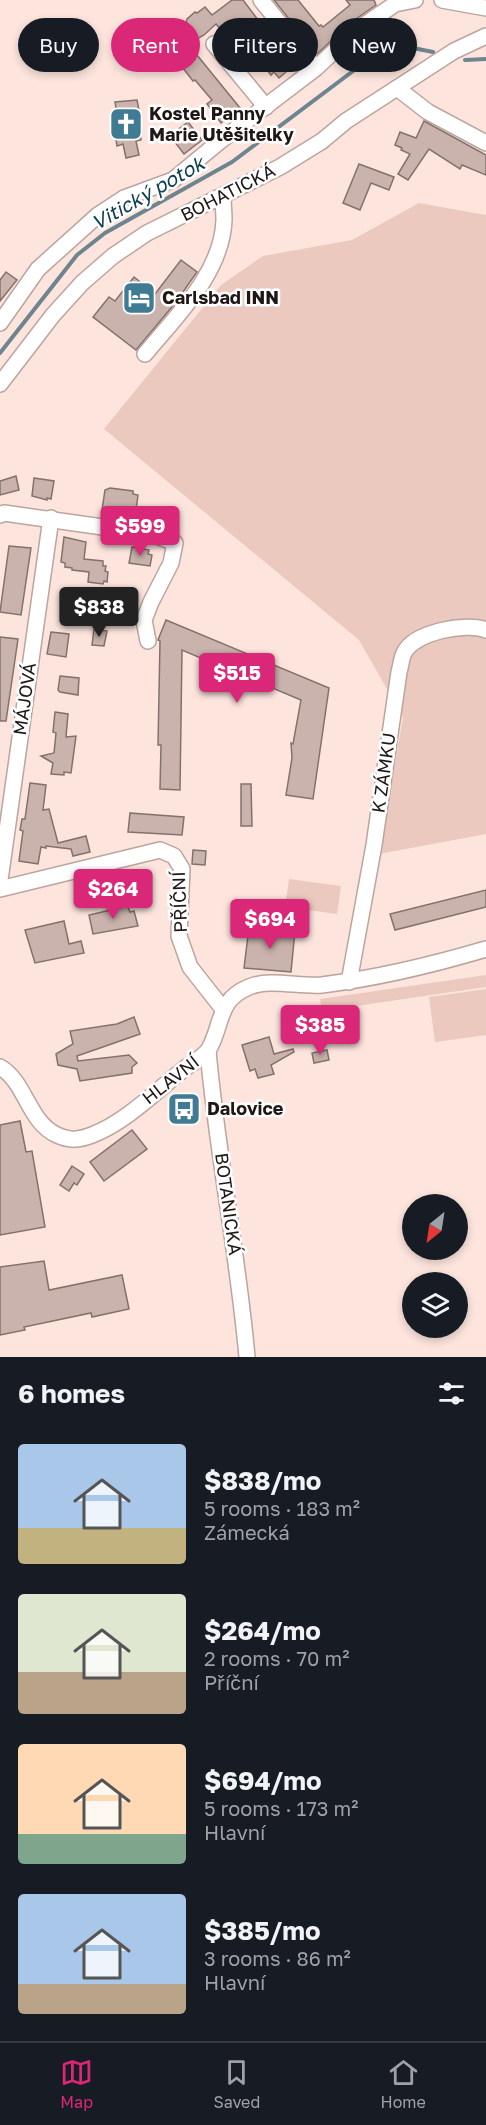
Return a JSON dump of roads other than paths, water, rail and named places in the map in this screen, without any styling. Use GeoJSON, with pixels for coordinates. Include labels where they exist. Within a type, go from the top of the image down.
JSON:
{"type":"FeatureCollection","features":[{"type":"Feature","properties":{"kind":"street"},"geometry":{"type":"LineString","coordinates":[[261,0],[276,18]]}},
{"type":"Feature","properties":{"kind":"street"},"geometry":{"type":"LineString","coordinates":[[318,66],[357,30],[383,11],[395,4],[415,0]]}},
{"type":"Feature","properties":{"kind":"street"},"geometry":{"type":"LineString","coordinates":[[442,0],[486,8]]}},
{"type":"Feature","properties":{"kind":"street","name":"BOHATICKÁ"},"geometry":{"type":"LineString","coordinates":[[0,384],[53,315],[82,283],[114,256],[147,233],[280,167],[454,51],[486,36]]}},
{"type":"Feature","properties":{"kind":"street"},"geometry":{"type":"LineString","coordinates":[[237,72],[266,107]]}},
{"type":"Feature","properties":{"kind":"street"},"geometry":{"type":"LineString","coordinates":[[0,323],[38,269],[98,215],[124,198],[173,180],[311,72]]}},
{"type":"Feature","properties":{"kind":"street"},"geometry":{"type":"LineString","coordinates":[[397,88],[428,112],[486,143]]}},
{"type":"Feature","properties":{"kind":"street"},"geometry":{"type":"LineString","coordinates":[[145,354],[206,279],[215,259],[224,221],[223,196]]}},
{"type":"Feature","properties":{"kind":"street"},"geometry":{"type":"LineString","coordinates":[[0,515],[4,513],[51,518],[152,534],[175,543],[171,563],[144,620],[148,641]]}},
{"type":"Feature","properties":{"kind":"street","name":"MÁJOVÁ"},"geometry":{"type":"LineString","coordinates":[[0,880],[51,518]]}},
{"type":"Feature","properties":{"kind":"street","name":"K ZÁMKU"},"geometry":{"type":"LineString","coordinates":[[350,982],[374,844],[399,672],[404,653],[412,644],[448,628],[468,627],[486,630]]}},
{"type":"Feature","properties":{"kind":"street","name":"PŘÍČNÍ"},"geometry":{"type":"LineString","coordinates":[[0,889],[159,850],[174,856],[182,869],[179,936],[190,967],[223,1009]]}},
{"type":"Feature","properties":{"kind":"street","name":"HLAVNÍ"},"geometry":{"type":"LineString","coordinates":[[0,1067],[10,1073],[40,1122],[54,1134],[70,1140],[92,1135],[116,1122],[208,1051],[223,1009],[233,996],[251,986],[270,984],[314,986],[350,982],[432,965],[486,949]]}},
{"type":"Feature","properties":{"kind":"street","name":"BOTANICKÁ"},"geometry":{"type":"LineString","coordinates":[[208,1051],[237,1263],[247,1357]]}},
{"type":"Feature","properties":{"kind":"waterway","name":"Vitický potok"},"geometry":{"type":"LineString","coordinates":[[0,353],[77,255],[105,233],[232,162],[373,56],[413,48],[433,52]]}},
{"type":"Feature","properties":{"kind":"waterway","name":"Vitický potok"},"geometry":{"type":"LineString","coordinates":[[465,60],[486,59]]}},
{"type":"Feature","properties":{"kind":"place","name":"Kostel Panny Marie Utěšitelky"},"geometry":{"type":"Point","coordinates":[126,124]}},
{"type":"Feature","properties":{"kind":"place","name":"Carlsbad INN"},"geometry":{"type":"Point","coordinates":[139,298]}},
{"type":"Feature","properties":{"kind":"place","name":"Dalovice"},"geometry":{"type":"Point","coordinates":[184,1109]}}]}
